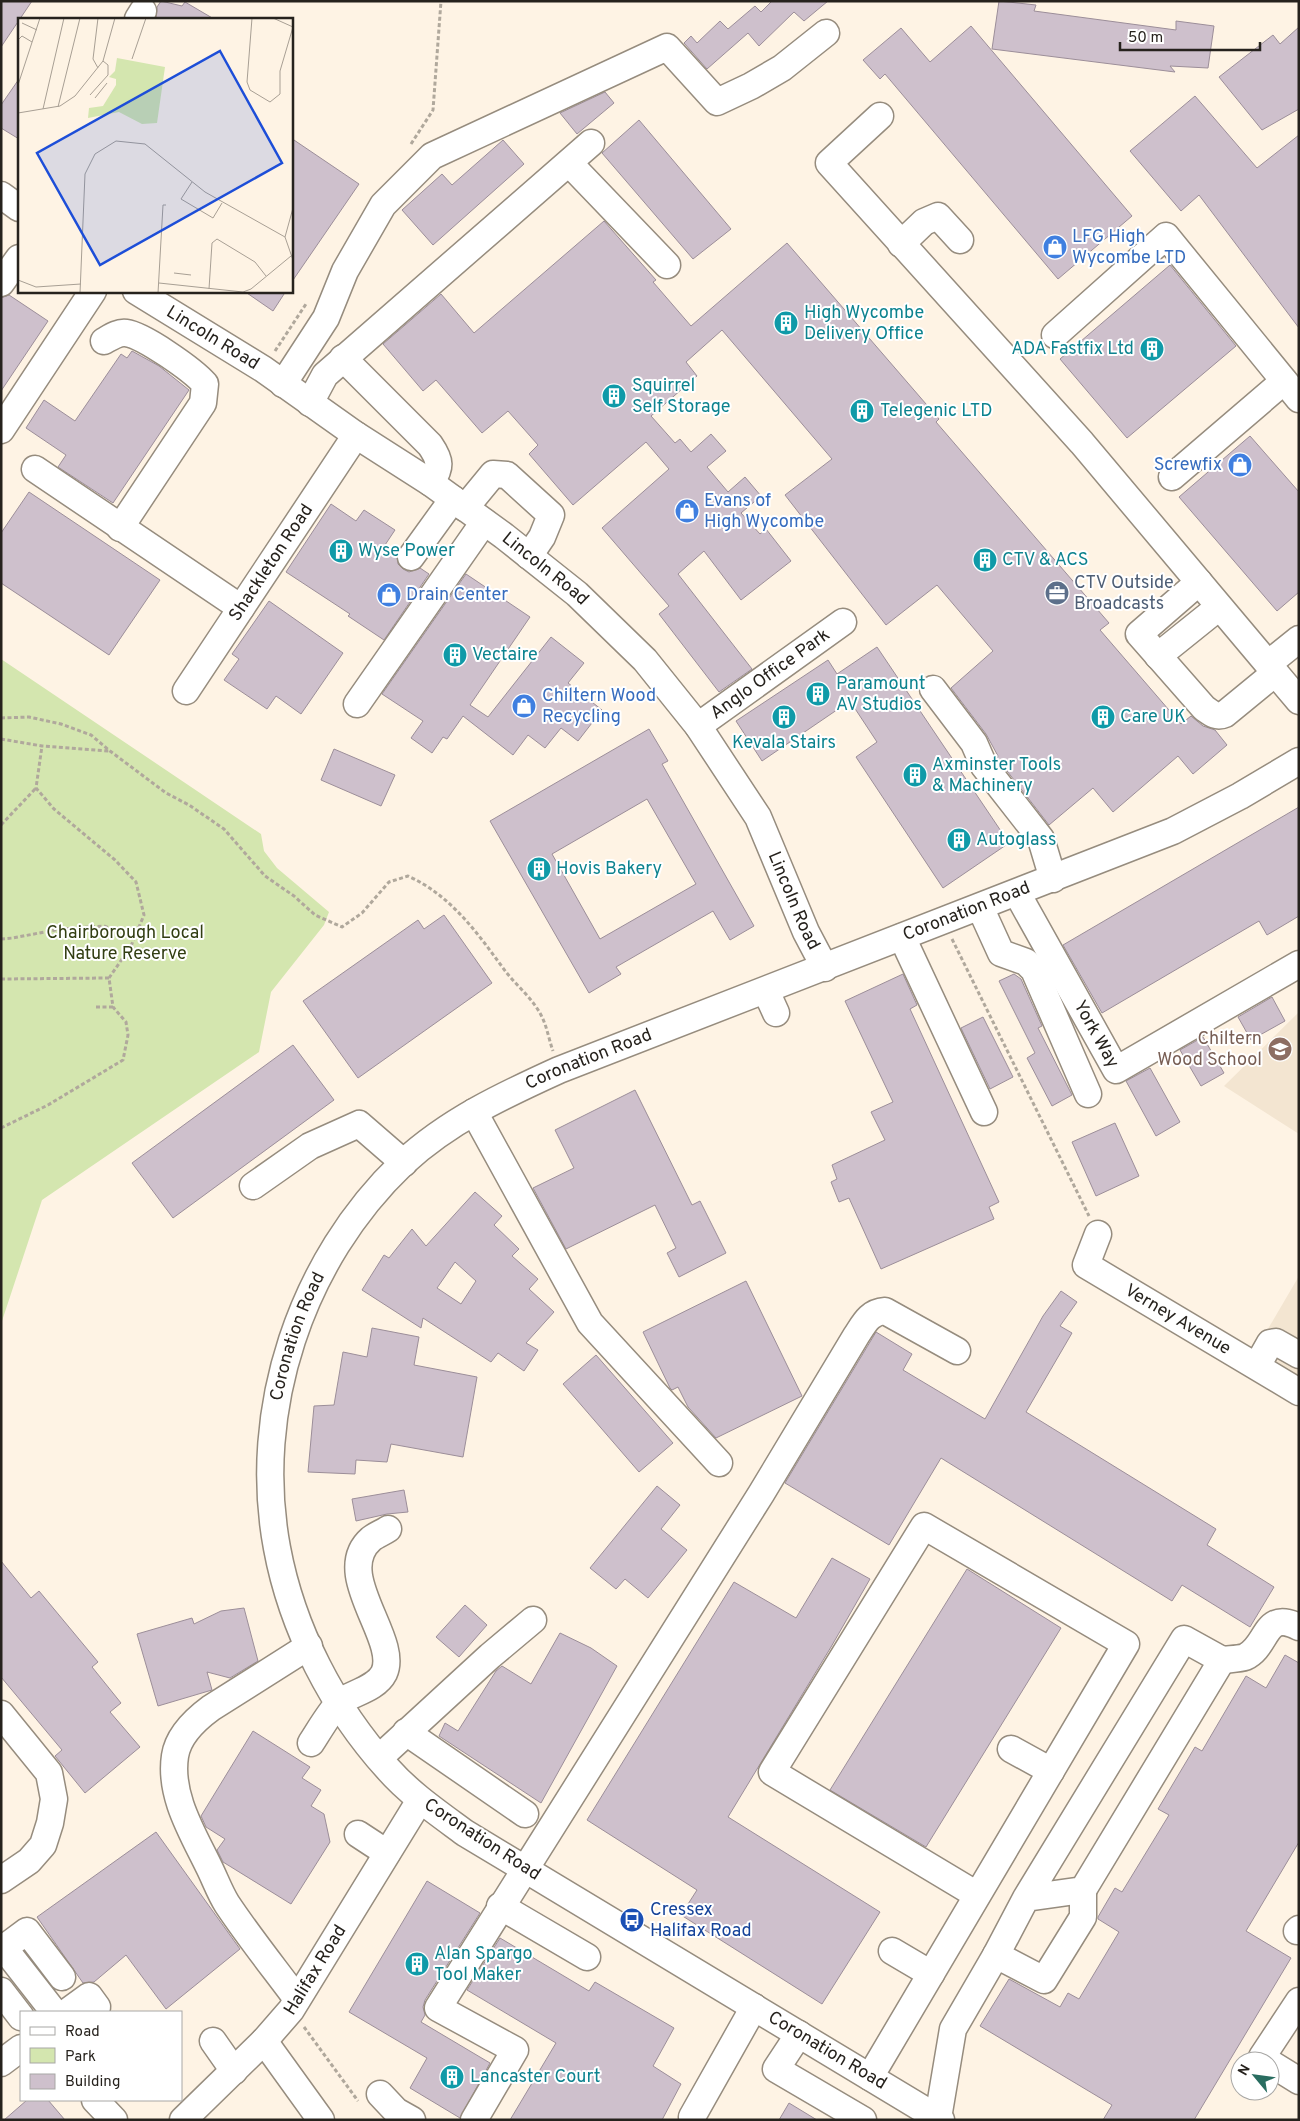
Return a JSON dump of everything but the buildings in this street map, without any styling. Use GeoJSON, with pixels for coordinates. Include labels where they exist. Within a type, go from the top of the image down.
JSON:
{"type":"FeatureCollection","features":[{"type":"Feature","properties":{"kind":"street"},"geometry":{"type":"LineString","coordinates":[[283,384],[326,318],[345,271],[383,204],[432,156],[667,47],[717,102],[751,86],[782,68],[826,33]]}},
{"type":"Feature","properties":{"kind":"street"},"geometry":{"type":"LineString","coordinates":[[880,116],[829,163],[1082,443],[1299,701]]}},
{"type":"Feature","properties":{"kind":"street"},"geometry":{"type":"LineString","coordinates":[[310,403],[325,374],[592,143]]}},
{"type":"Feature","properties":{"kind":"street"},"geometry":{"type":"LineString","coordinates":[[569,162],[667,265]]}},
{"type":"Feature","properties":{"kind":"street"},"geometry":{"type":"LineString","coordinates":[[1,196],[18,207]]}},
{"type":"Feature","properties":{"kind":"street"},"geometry":{"type":"LineString","coordinates":[[901,244],[924,222],[938,216],[960,240]]}},
{"type":"Feature","properties":{"kind":"street"},"geometry":{"type":"LineString","coordinates":[[1054,335],[1166,236],[1291,390],[1172,477]]}},
{"type":"Feature","properties":{"kind":"street"},"geometry":{"type":"LineString","coordinates":[[1,283],[18,259]]}},
{"type":"Feature","properties":{"kind":"street"},"geometry":{"type":"LineString","coordinates":[[1,430],[92,292]]}},
{"type":"Feature","properties":{"kind":"street","name":"Lincoln Road"},"geometry":{"type":"LineString","coordinates":[[138,292],[283,384],[356,435],[431,483],[577,594],[645,660],[698,726],[758,817],[806,932],[825,968]]}},
{"type":"Feature","properties":{"kind":"street"},"geometry":{"type":"LineString","coordinates":[[104,341],[119,333],[127,333],[139,337],[197,375],[205,384],[203,403],[120,528]]}},
{"type":"Feature","properties":{"kind":"street"},"geometry":{"type":"LineString","coordinates":[[343,358],[434,450],[439,463],[438,472],[431,483]]}},
{"type":"Feature","properties":{"kind":"street","name":"Shackleton Road"},"geometry":{"type":"LineString","coordinates":[[186,691],[356,435]]}},
{"type":"Feature","properties":{"kind":"street"},"geometry":{"type":"LineString","coordinates":[[35,470],[241,608]]}},
{"type":"Feature","properties":{"kind":"street"},"geometry":{"type":"LineString","coordinates":[[356,704],[468,510],[493,474],[507,475],[550,514],[542,536],[529,556]]}},
{"type":"Feature","properties":{"kind":"street"},"geometry":{"type":"LineString","coordinates":[[412,557],[468,510]]}},
{"type":"Feature","properties":{"kind":"street"},"geometry":{"type":"LineString","coordinates":[[1199,582],[1139,634],[1204,708],[1213,714],[1219,716],[1225,714],[1299,639]]}},
{"type":"Feature","properties":{"kind":"street"},"geometry":{"type":"LineString","coordinates":[[1158,656],[1219,607]]}},
{"type":"Feature","properties":{"kind":"street","name":"Anglo Office Park"},"geometry":{"type":"LineString","coordinates":[[698,726],[843,622]]}},
{"type":"Feature","properties":{"kind":"street"},"geometry":{"type":"LineString","coordinates":[[933,689],[974,743],[984,766],[1041,839],[1053,879]]}},
{"type":"Feature","properties":{"kind":"street","name":"Coronation Road"},"geometry":{"type":"LineString","coordinates":[[930,2117],[870,2077],[465,1833],[420,1800],[379,1758],[352,1724],[321,1673],[293,1610],[277,1548],[270,1488],[273,1425],[284,1363],[306,1303],[329,1255],[363,1206],[404,1162],[450,1126],[502,1095],[559,1070],[771,1002],[803,989],[825,968],[1173,831],[1240,796],[1299,761]]}},
{"type":"Feature","properties":{"kind":"street","name":"York Way"},"geometry":{"type":"LineString","coordinates":[[1017,893],[1116,1070],[1299,964]]}},
{"type":"Feature","properties":{"kind":"street"},"geometry":{"type":"LineString","coordinates":[[980,907],[1001,954],[1026,962],[1034,970],[1088,1094]]}},
{"type":"Feature","properties":{"kind":"street"},"geometry":{"type":"LineString","coordinates":[[902,937],[984,1112]]}},
{"type":"Feature","properties":{"kind":"street"},"geometry":{"type":"LineString","coordinates":[[474,1112],[590,1323],[719,1463]]}},
{"type":"Feature","properties":{"kind":"street"},"geometry":{"type":"LineString","coordinates":[[253,1186],[310,1146],[359,1124],[404,1162]]}},
{"type":"Feature","properties":{"kind":"street","name":"Verney Avenue"},"geometry":{"type":"LineString","coordinates":[[1098,1234],[1086,1265],[1299,1392]]}},
{"type":"Feature","properties":{"kind":"street"},"geometry":{"type":"LineString","coordinates":[[474,2120],[515,2050],[438,2008],[867,1320],[876,1312],[885,1311],[957,1351]]}},
{"type":"Feature","properties":{"kind":"street"},"geometry":{"type":"LineString","coordinates":[[1257,1366],[1270,1343],[1276,1342],[1299,1355]]}},
{"type":"Feature","properties":{"kind":"street"},"geometry":{"type":"LineString","coordinates":[[870,2077],[1126,1644],[924,1526],[772,1772],[977,1895]]}},
{"type":"Feature","properties":{"kind":"street"},"geometry":{"type":"LineString","coordinates":[[311,1743],[339,1703],[366,1690],[384,1674],[388,1655],[365,1600],[359,1567],[362,1550],[371,1539],[388,1529]]}},
{"type":"Feature","properties":{"kind":"street"},"geometry":{"type":"LineString","coordinates":[[379,1758],[490,1656],[533,1620]]}},
{"type":"Feature","properties":{"kind":"street"},"geometry":{"type":"LineString","coordinates":[[930,2117],[953,2029],[1026,1898],[1184,1639],[1222,1660],[1245,1657],[1257,1647],[1267,1630],[1278,1622],[1288,1622],[1299,1627]]}},
{"type":"Feature","properties":{"kind":"street"},"geometry":{"type":"LineString","coordinates":[[294,2005],[226,1903],[186,1818],[176,1792],[174,1777],[175,1754],[184,1735],[197,1719],[211,1708],[309,1646]]}},
{"type":"Feature","properties":{"kind":"street"},"geometry":{"type":"LineString","coordinates":[[996,1954],[1044,1980],[1084,1917],[1082,1890],[1222,1660]]}},
{"type":"Feature","properties":{"kind":"street"},"geometry":{"type":"LineString","coordinates":[[1,1714],[49,1773],[54,1799],[50,1823],[43,1845],[29,1861],[1,1880]]}},
{"type":"Feature","properties":{"kind":"street"},"geometry":{"type":"LineString","coordinates":[[406,1732],[525,1814]]}},
{"type":"Feature","properties":{"kind":"street"},"geometry":{"type":"LineString","coordinates":[[1011,1749],[1051,1771]]}},
{"type":"Feature","properties":{"kind":"street","name":"Halifax Road"},"geometry":{"type":"LineString","coordinates":[[184,2120],[264,2042],[294,2005],[420,1800]]}},
{"type":"Feature","properties":{"kind":"street"},"geometry":{"type":"LineString","coordinates":[[358,1834],[387,1853]]}},
{"type":"Feature","properties":{"kind":"street"},"geometry":{"type":"LineString","coordinates":[[1026,1898],[1082,1890]]}},
{"type":"Feature","properties":{"kind":"street"},"geometry":{"type":"LineString","coordinates":[[500,1906],[587,1957]]}},
{"type":"Feature","properties":{"kind":"street"},"geometry":{"type":"LineString","coordinates":[[53,2011],[4,1948],[27,1931],[62,1977]]}},
{"type":"Feature","properties":{"kind":"street"},"geometry":{"type":"LineString","coordinates":[[892,1952],[931,1974]]}},
{"type":"Feature","properties":{"kind":"street"},"geometry":{"type":"LineString","coordinates":[[1,1991],[20,2016]]}},
{"type":"Feature","properties":{"kind":"street"},"geometry":{"type":"LineString","coordinates":[[68,2011],[89,1996],[97,2007]]}},
{"type":"Feature","properties":{"kind":"street"},"geometry":{"type":"LineString","coordinates":[[1266,2051],[1299,2001]]}},
{"type":"Feature","properties":{"kind":"street"},"geometry":{"type":"LineString","coordinates":[[692,2117],[754,2007]]}},
{"type":"Feature","properties":{"kind":"street"},"geometry":{"type":"LineString","coordinates":[[799,2034],[776,2069],[863,2120]]}},
{"type":"Feature","properties":{"kind":"street"},"geometry":{"type":"LineString","coordinates":[[213,2042],[234,2071]]}},
{"type":"Feature","properties":{"kind":"street"},"geometry":{"type":"LineString","coordinates":[[264,2042],[318,2119]]}},
{"type":"Feature","properties":{"kind":"street"},"geometry":{"type":"LineString","coordinates":[[1,2063],[20,2049]]}},
{"type":"Feature","properties":{"kind":"street"},"geometry":{"type":"LineString","coordinates":[[1280,2069],[1299,2081]]}},
{"type":"Feature","properties":{"kind":"street"},"geometry":{"type":"LineString","coordinates":[[370,2098],[412,2120]]}},
{"type":"Feature","properties":{"kind":"street"},"geometry":{"type":"LineString","coordinates":[[96,2101],[114,2120]]}},
{"type":"Feature","properties":{"kind":"path"},"geometry":{"type":"LineString","coordinates":[[1,718],[29,717],[61,724],[91,735],[166,793],[190,805],[224,829],[265,876],[294,896],[315,915],[333,923],[342,926],[362,913],[389,882],[408,876],[427,884],[457,908],[490,948],[542,1018],[559,1070]]}},
{"type":"Feature","properties":{"kind":"path"},"geometry":{"type":"LineString","coordinates":[[1,740],[42,746],[110,751]]}},
{"type":"Feature","properties":{"kind":"path"},"geometry":{"type":"LineString","coordinates":[[1,825],[36,788],[42,746]]}},
{"type":"Feature","properties":{"kind":"path"},"geometry":{"type":"LineString","coordinates":[[1,1128],[48,1105],[123,1060],[128,1035],[126,1022],[113,1007],[109,979],[131,946],[144,915],[136,882],[115,860],[54,809],[36,788]]}},
{"type":"Feature","properties":{"kind":"path"},"geometry":{"type":"LineString","coordinates":[[942,921],[1098,1234]]}},
{"type":"Feature","properties":{"kind":"path"},"geometry":{"type":"LineString","coordinates":[[1,939],[60,929],[104,926],[135,938]]}},
{"type":"Feature","properties":{"kind":"path"},"geometry":{"type":"LineString","coordinates":[[1,979],[109,979]]}},
{"type":"Feature","properties":{"kind":"path"},"geometry":{"type":"LineString","coordinates":[[96,1007],[113,1007]]}},
{"type":"Feature","properties":{"kind":"path"},"geometry":{"type":"LineString","coordinates":[[294,2005],[370,2098]]}},
{"type":"Feature","properties":{"kind":"shaded area","name":"Chiltern Wood School"},"geometry":{"type":"Polygon","coordinates":[[[1299,1012],[1299,1134],[1224,1086],[1299,1012]]]}},
{"type":"Feature","properties":{"kind":"shaded area"},"geometry":{"type":"Polygon","coordinates":[[[1299,1276],[1299,1377],[1255,1351],[1299,1276]]]}},
{"type":"Feature","properties":{"kind":"green space","name":"Chairborough Local Nature Reserve"},"geometry":{"type":"Polygon","coordinates":[[[1,659],[261,834],[264,851],[277,868],[329,912],[324,925],[271,992],[259,1052],[42,1200],[1,1324],[1,659]]]}},
{"type":"Feature","properties":{"kind":"place","name":"LFG High Wycombe LTD"},"geometry":{"type":"Point","coordinates":[1055,247]}},
{"type":"Feature","properties":{"kind":"place","name":"High Wycombe Delivery Office"},"geometry":{"type":"Point","coordinates":[786,323]}},
{"type":"Feature","properties":{"kind":"place","name":"ADA Fastfix Ltd"},"geometry":{"type":"Point","coordinates":[1152,349]}},
{"type":"Feature","properties":{"kind":"place","name":"Squirrel Self Storage"},"geometry":{"type":"Point","coordinates":[614,396]}},
{"type":"Feature","properties":{"kind":"place","name":"Telegenic LTD"},"geometry":{"type":"Point","coordinates":[862,411]}},
{"type":"Feature","properties":{"kind":"place","name":"Screwfix"},"geometry":{"type":"Point","coordinates":[1240,465]}},
{"type":"Feature","properties":{"kind":"place","name":"Evans of High Wycombe"},"geometry":{"type":"Point","coordinates":[687,511]}},
{"type":"Feature","properties":{"kind":"place","name":"Wyse Power"},"geometry":{"type":"Point","coordinates":[341,551]}},
{"type":"Feature","properties":{"kind":"place","name":"CTV & ACS"},"geometry":{"type":"Point","coordinates":[985,560]}},
{"type":"Feature","properties":{"kind":"place","name":"CTV Outside Broadcasts"},"geometry":{"type":"Point","coordinates":[1057,593]}},
{"type":"Feature","properties":{"kind":"place","name":"Drain Center"},"geometry":{"type":"Point","coordinates":[389,595]}},
{"type":"Feature","properties":{"kind":"place","name":"Vectaire"},"geometry":{"type":"Point","coordinates":[455,655]}},
{"type":"Feature","properties":{"kind":"place","name":"Paramount AV Studios"},"geometry":{"type":"Point","coordinates":[818,694]}},
{"type":"Feature","properties":{"kind":"place","name":"Chiltern Wood Recycling"},"geometry":{"type":"Point","coordinates":[524,706]}},
{"type":"Feature","properties":{"kind":"place","name":"Kevala Stairs"},"geometry":{"type":"Point","coordinates":[784,717]}},
{"type":"Feature","properties":{"kind":"place","name":"Care UK"},"geometry":{"type":"Point","coordinates":[1103,717]}},
{"type":"Feature","properties":{"kind":"place","name":"Axminster Tools & Machinery"},"geometry":{"type":"Point","coordinates":[915,775]}},
{"type":"Feature","properties":{"kind":"place","name":"Autoglass"},"geometry":{"type":"Point","coordinates":[959,840]}},
{"type":"Feature","properties":{"kind":"place","name":"Hovis Bakery"},"geometry":{"type":"Point","coordinates":[539,869]}},
{"type":"Feature","properties":{"kind":"place","name":"Chiltern Wood School"},"geometry":{"type":"Point","coordinates":[1280,1049]}},
{"type":"Feature","properties":{"kind":"place","name":"Cressex Halifax Road"},"geometry":{"type":"Point","coordinates":[632,1920]}},
{"type":"Feature","properties":{"kind":"place","name":"Alan Spargo Tool Maker"},"geometry":{"type":"Point","coordinates":[417,1964]}},
{"type":"Feature","properties":{"kind":"place","name":"Lancaster Court"},"geometry":{"type":"Point","coordinates":[452,2077]}}]}
